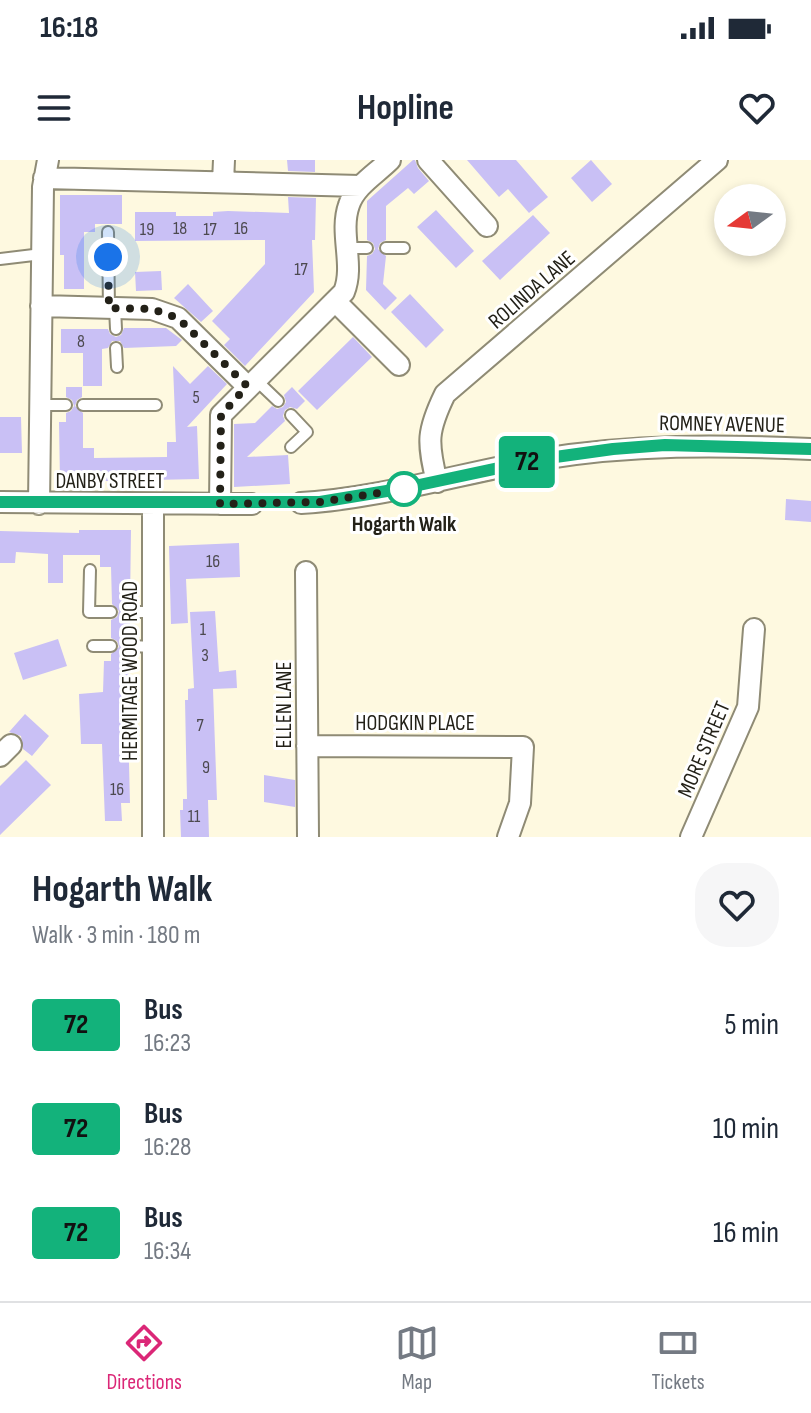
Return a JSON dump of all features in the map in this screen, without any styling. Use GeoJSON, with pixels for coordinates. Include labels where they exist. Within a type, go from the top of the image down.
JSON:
{"type":"FeatureCollection","features":[{"type":"Feature","properties":{"kind":"street"},"geometry":{"type":"LineString","coordinates":[[223,182],[224,160]]}},
{"type":"Feature","properties":{"kind":"street"},"geometry":{"type":"LineString","coordinates":[[220,504],[221,415],[251,382],[336,302],[347,284],[357,248],[348,206],[360,186],[390,160]]}},
{"type":"Feature","properties":{"kind":"street"},"geometry":{"type":"LineString","coordinates":[[428,160],[487,226]]}},
{"type":"Feature","properties":{"kind":"street","name":"ROLINDA LANE"},"geometry":{"type":"LineString","coordinates":[[437,482],[429,449],[433,420],[445,394],[717,160]]}},
{"type":"Feature","properties":{"kind":"street"},"geometry":{"type":"LineString","coordinates":[[39,504],[46,169],[223,182],[360,186]]}},
{"type":"Feature","properties":{"kind":"street"},"geometry":{"type":"LineString","coordinates":[[336,302],[399,365]]}},
{"type":"Feature","properties":{"kind":"street"},"geometry":{"type":"LineString","coordinates":[[41,306],[113,315],[152,309],[178,318],[251,382]]}},
{"type":"Feature","properties":{"kind":"street","name":"ROMNEY AVENUE"},"geometry":{"type":"LineString","coordinates":[[301,503],[361,496],[541,459],[645,446],[811,449]]}},
{"type":"Feature","properties":{"kind":"street","name":"DANBY STREET"},"geometry":{"type":"LineString","coordinates":[[0,502],[252,504]]}},
{"type":"Feature","properties":{"kind":"street","name":"HERMITAGE WOOD ROAD"},"geometry":{"type":"LineString","coordinates":[[153,504],[153,837]]}},
{"type":"Feature","properties":{"kind":"street","name":"ELLEN LANE"},"geometry":{"type":"LineString","coordinates":[[306,572],[308,837]]}},
{"type":"Feature","properties":{"kind":"street","name":"MORE STREET"},"geometry":{"type":"LineString","coordinates":[[691,837],[748,707],[754,629]]}},
{"type":"Feature","properties":{"kind":"street","name":"HODGKIN PLACE"},"geometry":{"type":"LineString","coordinates":[[307,746],[523,747],[520,803],[508,837]]}},
{"type":"Feature","properties":{"kind":"lane"},"geometry":{"type":"LineString","coordinates":[[108,232],[113,315]]}},
{"type":"Feature","properties":{"kind":"lane"},"geometry":{"type":"LineString","coordinates":[[386,248],[404,248]]}},
{"type":"Feature","properties":{"kind":"lane"},"geometry":{"type":"LineString","coordinates":[[0,259],[42,254]]}},
{"type":"Feature","properties":{"kind":"lane"},"geometry":{"type":"LineString","coordinates":[[116,348],[117,367]]}},
{"type":"Feature","properties":{"kind":"lane"},"geometry":{"type":"LineString","coordinates":[[251,382],[278,401]]}},
{"type":"Feature","properties":{"kind":"lane"},"geometry":{"type":"LineString","coordinates":[[41,405],[66,405]]}},
{"type":"Feature","properties":{"kind":"lane"},"geometry":{"type":"LineString","coordinates":[[83,405],[156,405]]}},
{"type":"Feature","properties":{"kind":"lane"},"geometry":{"type":"LineString","coordinates":[[291,415],[307,432],[291,447]]}},
{"type":"Feature","properties":{"kind":"lane","name":"ROMNEY AVENUE"},"geometry":{"type":"LineString","coordinates":[[252,504],[301,503]]}},
{"type":"Feature","properties":{"kind":"lane"},"geometry":{"type":"LineString","coordinates":[[90,570],[89,612],[111,612]]}},
{"type":"Feature","properties":{"kind":"lane"},"geometry":{"type":"LineString","coordinates":[[130,612],[152,612]]}},
{"type":"Feature","properties":{"kind":"lane"},"geometry":{"type":"LineString","coordinates":[[93,646],[111,646]]}},
{"type":"Feature","properties":{"kind":"lane"},"geometry":{"type":"LineString","coordinates":[[131,646],[153,647]]}},
{"type":"Feature","properties":{"kind":"building"},"geometry":{"type":"Polygon","coordinates":[[[287,160],[315,160],[315,172],[288,171],[287,160]]]}},
{"type":"Feature","properties":{"kind":"building"},"geometry":{"type":"Polygon","coordinates":[[[413,160],[429,181],[414,194],[408,188],[386,206],[386,240],[380,243],[378,249],[386,256],[383,284],[397,298],[385,310],[366,290],[367,256],[375,249],[373,243],[367,240],[367,201],[413,160]]]}},
{"type":"Feature","properties":{"kind":"building"},"geometry":{"type":"Polygon","coordinates":[[[467,160],[516,160],[548,197],[529,213],[508,189],[499,197],[467,160]]]}},
{"type":"Feature","properties":{"kind":"building"},"geometry":{"type":"Polygon","coordinates":[[[591,160],[612,184],[592,202],[571,178],[591,160]]]}},
{"type":"Feature","properties":{"kind":"building"},"geometry":{"type":"Polygon","coordinates":[[[60,195],[122,195],[122,224],[95,224],[95,232],[84,232],[84,289],[64,289],[64,255],[60,255],[60,195]]]}},
{"type":"Feature","properties":{"kind":"building"},"geometry":{"type":"Polygon","coordinates":[[[288,197],[316,198],[315,240],[312,240],[314,292],[245,366],[224,345],[230,339],[212,321],[265,264],[265,240],[135,241],[135,212],[176,212],[176,216],[213,216],[213,212],[228,211],[289,213],[288,197]]]}},
{"type":"Feature","properties":{"kind":"building"},"geometry":{"type":"Polygon","coordinates":[[[436,210],[474,251],[456,268],[417,227],[436,210]]]}},
{"type":"Feature","properties":{"kind":"building"},"geometry":{"type":"Polygon","coordinates":[[[533,215],[550,233],[500,280],[482,261],[533,215]]]}},
{"type":"Feature","properties":{"kind":"building"},"geometry":{"type":"Polygon","coordinates":[[[161,271],[162,290],[136,291],[135,272],[161,271]]]}},
{"type":"Feature","properties":{"kind":"building"},"geometry":{"type":"Polygon","coordinates":[[[188,284],[213,311],[201,322],[174,298],[188,284]]]}},
{"type":"Feature","properties":{"kind":"building"},"geometry":{"type":"Polygon","coordinates":[[[410,294],[444,330],[426,348],[391,312],[410,294]]]}},
{"type":"Feature","properties":{"kind":"building"},"geometry":{"type":"Polygon","coordinates":[[[124,328],[166,328],[182,340],[176,346],[124,348],[120,341],[112,341],[108,348],[102,349],[102,386],[83,386],[83,353],[61,353],[61,329],[108,329],[116,337],[121,335],[124,328]]]}},
{"type":"Feature","properties":{"kind":"building"},"geometry":{"type":"Polygon","coordinates":[[[353,337],[372,357],[317,410],[298,391],[353,337]]]}},
{"type":"Feature","properties":{"kind":"building"},"geometry":{"type":"Polygon","coordinates":[[[173,366],[190,384],[208,366],[227,384],[187,427],[197,426],[199,479],[60,482],[59,422],[66,422],[66,413],[74,406],[72,400],[66,397],[66,387],[82,387],[82,397],[75,406],[83,413],[83,448],[94,448],[94,458],[167,457],[167,442],[176,442],[173,366]]]}},
{"type":"Feature","properties":{"kind":"building"},"geometry":{"type":"Polygon","coordinates":[[[292,387],[305,401],[297,409],[290,407],[285,410],[285,421],[247,457],[288,455],[290,484],[234,487],[234,424],[255,423],[272,406],[277,409],[283,407],[286,402],[284,395],[292,387]]]}},
{"type":"Feature","properties":{"kind":"building"},"geometry":{"type":"Polygon","coordinates":[[[0,417],[21,417],[22,453],[0,453],[0,417]]]}},
{"type":"Feature","properties":{"kind":"building"},"geometry":{"type":"Polygon","coordinates":[[[786,499],[811,501],[811,522],[785,520],[786,499]]]}},
{"type":"Feature","properties":{"kind":"building"},"geometry":{"type":"Polygon","coordinates":[[[79,530],[131,530],[130,604],[122,611],[124,617],[130,620],[130,638],[123,646],[131,654],[127,685],[130,803],[121,803],[122,821],[105,821],[102,744],[81,744],[79,694],[103,692],[104,661],[111,661],[111,654],[119,647],[117,641],[111,638],[111,620],[117,617],[119,611],[112,604],[111,567],[100,567],[100,555],[63,555],[63,583],[48,583],[48,554],[16,552],[15,563],[0,563],[0,531],[79,533],[79,530]]]}},
{"type":"Feature","properties":{"kind":"building"},"geometry":{"type":"Polygon","coordinates":[[[239,543],[240,577],[186,579],[188,623],[171,624],[169,546],[239,543]]]}},
{"type":"Feature","properties":{"kind":"building"},"geometry":{"type":"Polygon","coordinates":[[[215,611],[219,672],[236,670],[237,688],[213,689],[217,800],[208,800],[209,837],[181,837],[180,810],[183,810],[183,799],[187,799],[185,700],[188,700],[188,689],[194,688],[190,612],[215,611]]]}},
{"type":"Feature","properties":{"kind":"building"},"geometry":{"type":"Polygon","coordinates":[[[58,639],[67,666],[23,680],[14,653],[58,639]]]}},
{"type":"Feature","properties":{"kind":"building"},"geometry":{"type":"Polygon","coordinates":[[[25,714],[49,736],[32,756],[23,749],[21,736],[9,732],[25,714]]]}},
{"type":"Feature","properties":{"kind":"building"},"geometry":{"type":"Polygon","coordinates":[[[26,760],[51,785],[0,835],[0,786],[26,760]]]}},
{"type":"Feature","properties":{"kind":"building"},"geometry":{"type":"Polygon","coordinates":[[[264,775],[295,780],[295,807],[264,802],[264,775]]]}},
{"type":"Feature","properties":{"kind":"bus line","name":"72"},"geometry":{"type":"LineString","coordinates":[[0,502],[320,502],[405,488],[541,459],[613,449],[665,445],[811,449]]}},
{"type":"Feature","properties":{"kind":"place","name":"Hogarth Walk"},"geometry":{"type":"Point","coordinates":[404,489]}},
{"type":"Feature","properties":{"kind":"route"},"geometry":{"type":"LineString","coordinates":[[108,257],[109,308],[152,309],[178,318],[247,386],[221,415],[220,504],[320,502],[404,489]]}}]}
